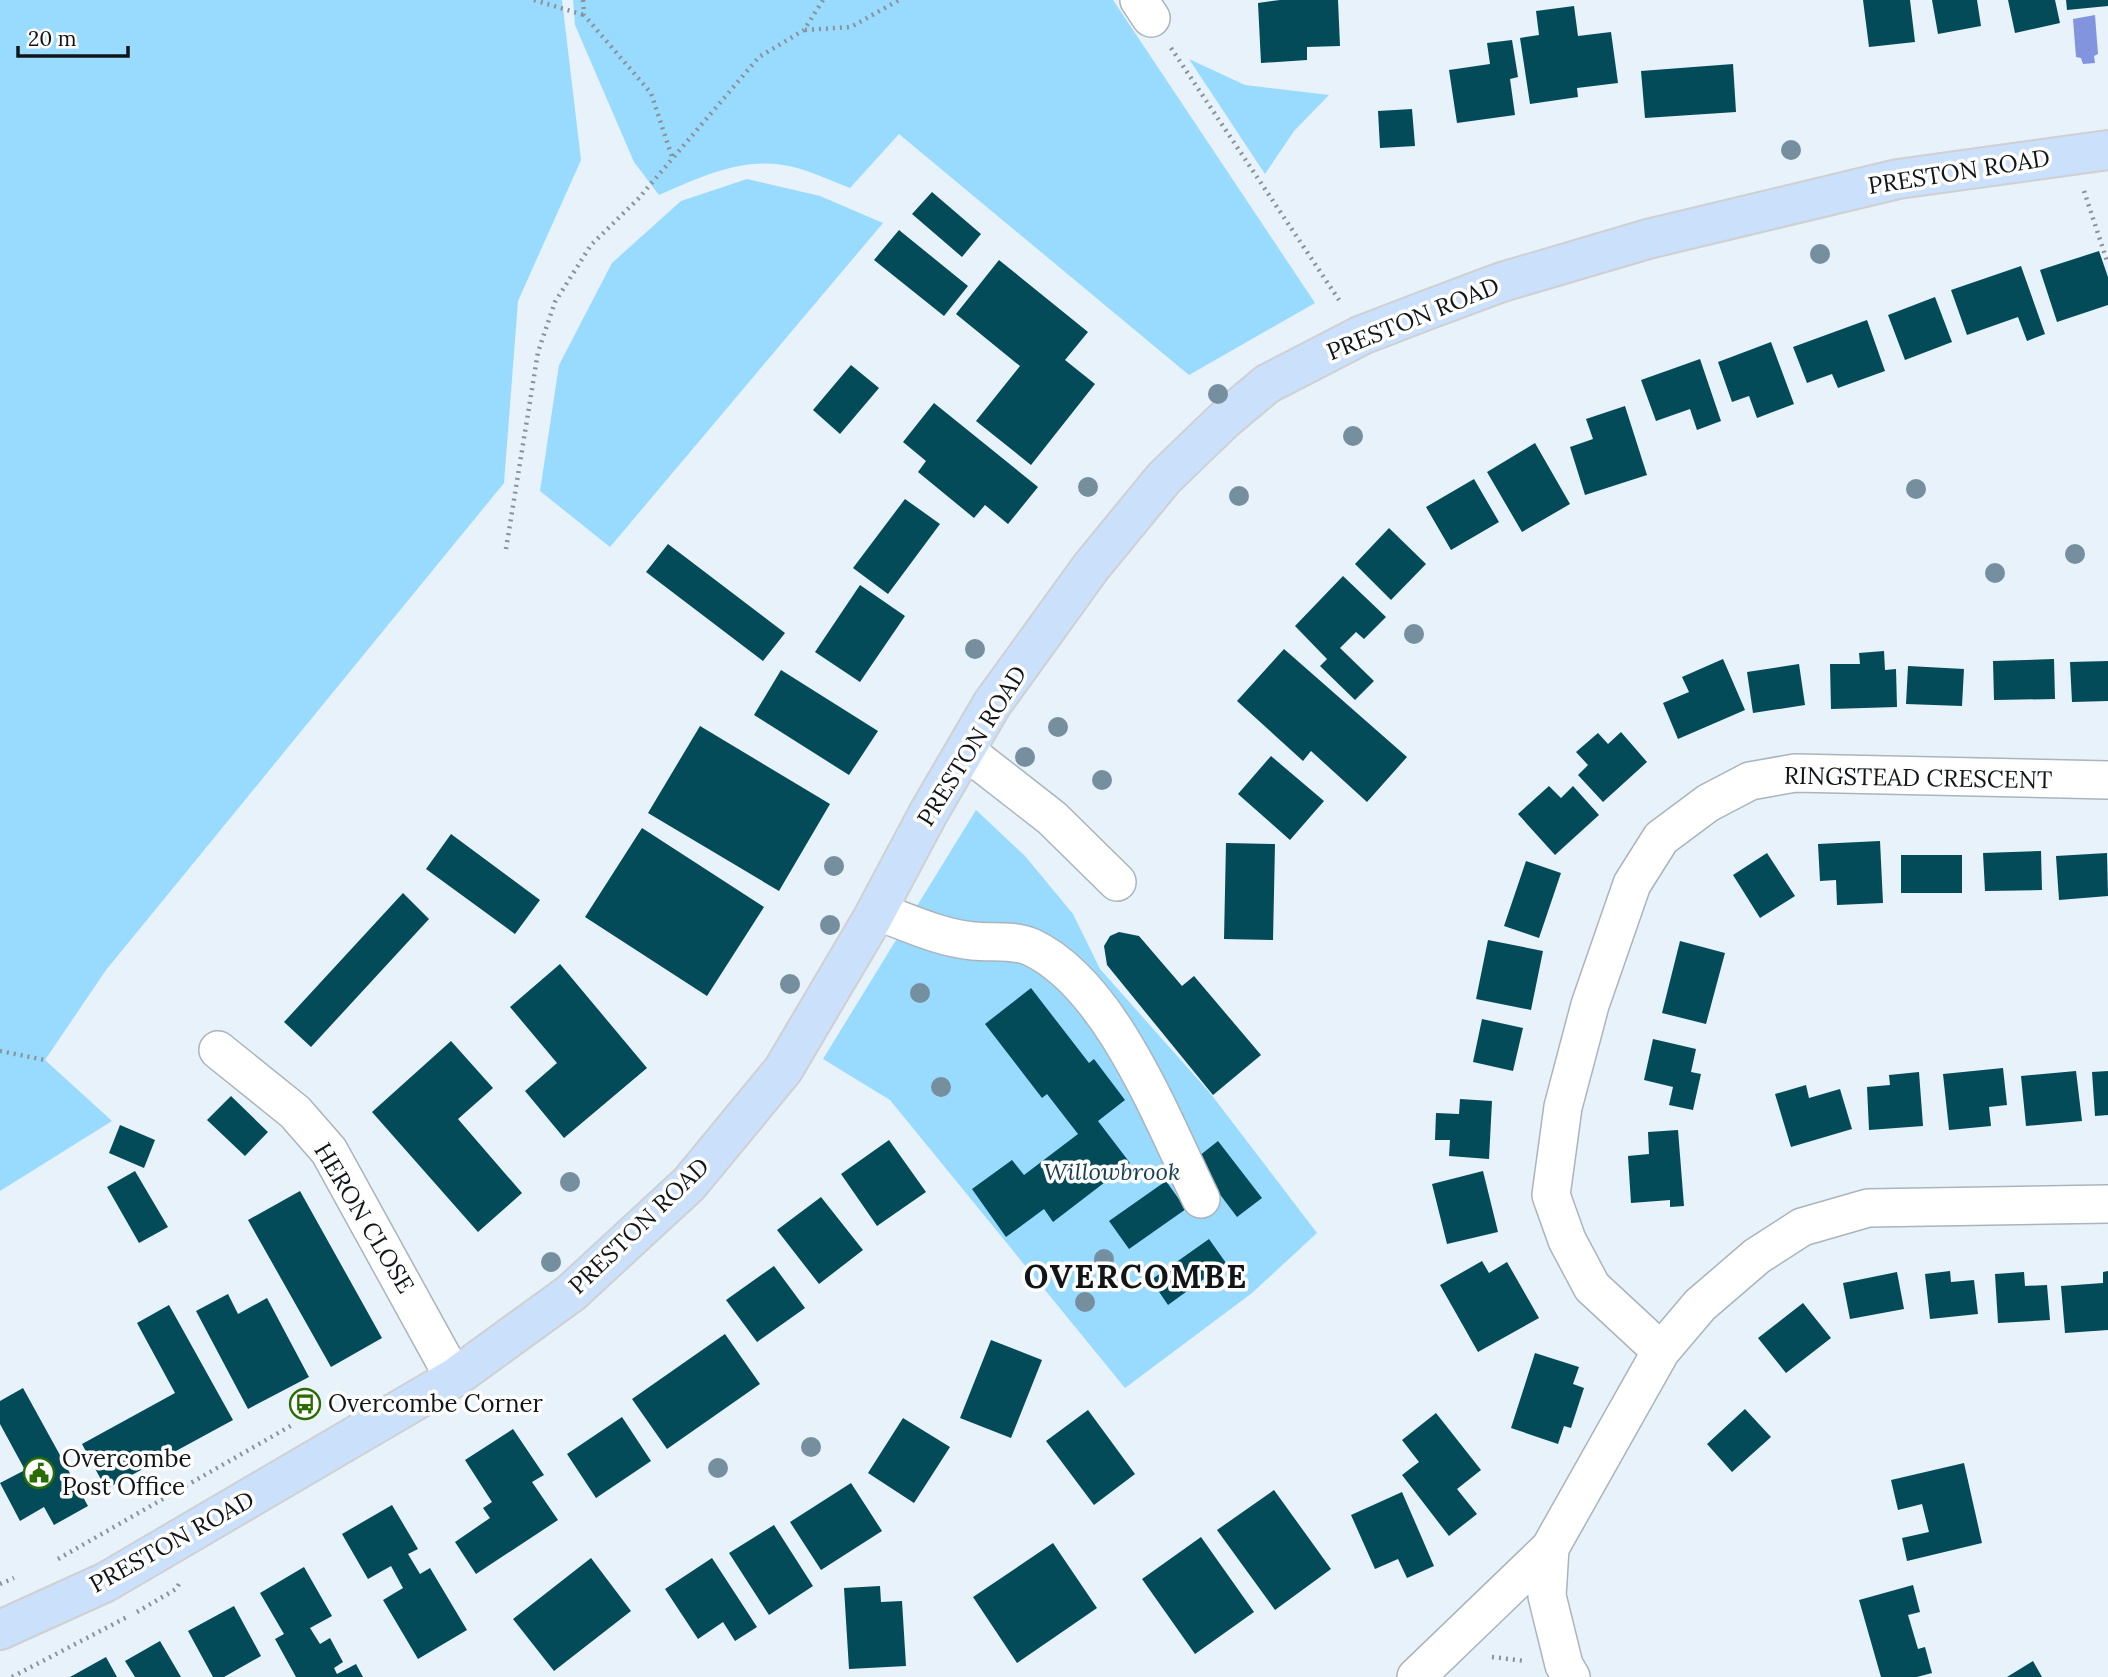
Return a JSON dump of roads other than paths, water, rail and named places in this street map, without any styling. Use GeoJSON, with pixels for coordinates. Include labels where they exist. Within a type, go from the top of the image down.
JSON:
{"type":"FeatureCollection","features":[{"type":"Feature","properties":{"kind":"main road","name":"PRESTON ROAD"},"geometry":{"type":"LineString","coordinates":[[0,1629],[106,1582],[454,1378],[571,1293],[689,1184],[782,1070],[876,911],[929,812],[992,704],[1091,567],[1164,478],[1223,421],[1267,384],[1362,335],[1503,282],[1648,239],[1898,179],[2090,151]]}},
{"type":"Feature","properties":{"kind":"street"},"geometry":{"type":"LineString","coordinates":[[966,751],[1052,818],[1117,882]]}},
{"type":"Feature","properties":{"kind":"street","name":"RINGSTEAD CRESCENT"},"geometry":{"type":"LineString","coordinates":[[1661,1351],[1592,1287],[1567,1240],[1552,1195],[1563,1107],[1590,1005],[1632,884],[1661,838],[1708,803],[1750,781],[1795,773],[2108,780]]}},
{"type":"Feature","properties":{"kind":"street"},"geometry":{"type":"LineString","coordinates":[[876,911],[971,941],[1030,946],[1056,964],[1098,1005],[1123,1043],[1201,1199]]}},
{"type":"Feature","properties":{"kind":"street","name":"HERON CLOSE"},"geometry":{"type":"LineString","coordinates":[[218,1050],[295,1112],[329,1151],[454,1378]]}},
{"type":"Feature","properties":{"kind":"street"},"geometry":{"type":"LineString","coordinates":[[1416,1677],[1550,1548],[1661,1351],[1700,1305],[1757,1256],[1802,1227],[1868,1208],[2108,1204]]}},
{"type":"Feature","properties":{"kind":"street"},"geometry":{"type":"LineString","coordinates":[[1550,1548],[1548,1597],[1567,1671]]}},
{"type":"Feature","properties":{"kind":"place","name":"Overcombe Corner"},"geometry":{"type":"Point","coordinates":[305,1404]}},
{"type":"Feature","properties":{"kind":"place","name":"Overcombe Post Office"},"geometry":{"type":"Point","coordinates":[39,1473]}},
{"type":"Feature","properties":{"kind":"district","name":"OVERCOMBE"},"geometry":{"type":"Point","coordinates":[1136,1277]}},
{"type":"Feature","properties":{"kind":"park label","name":"Willowbrook"},"geometry":{"type":"Point","coordinates":[1112,1172]}}]}
